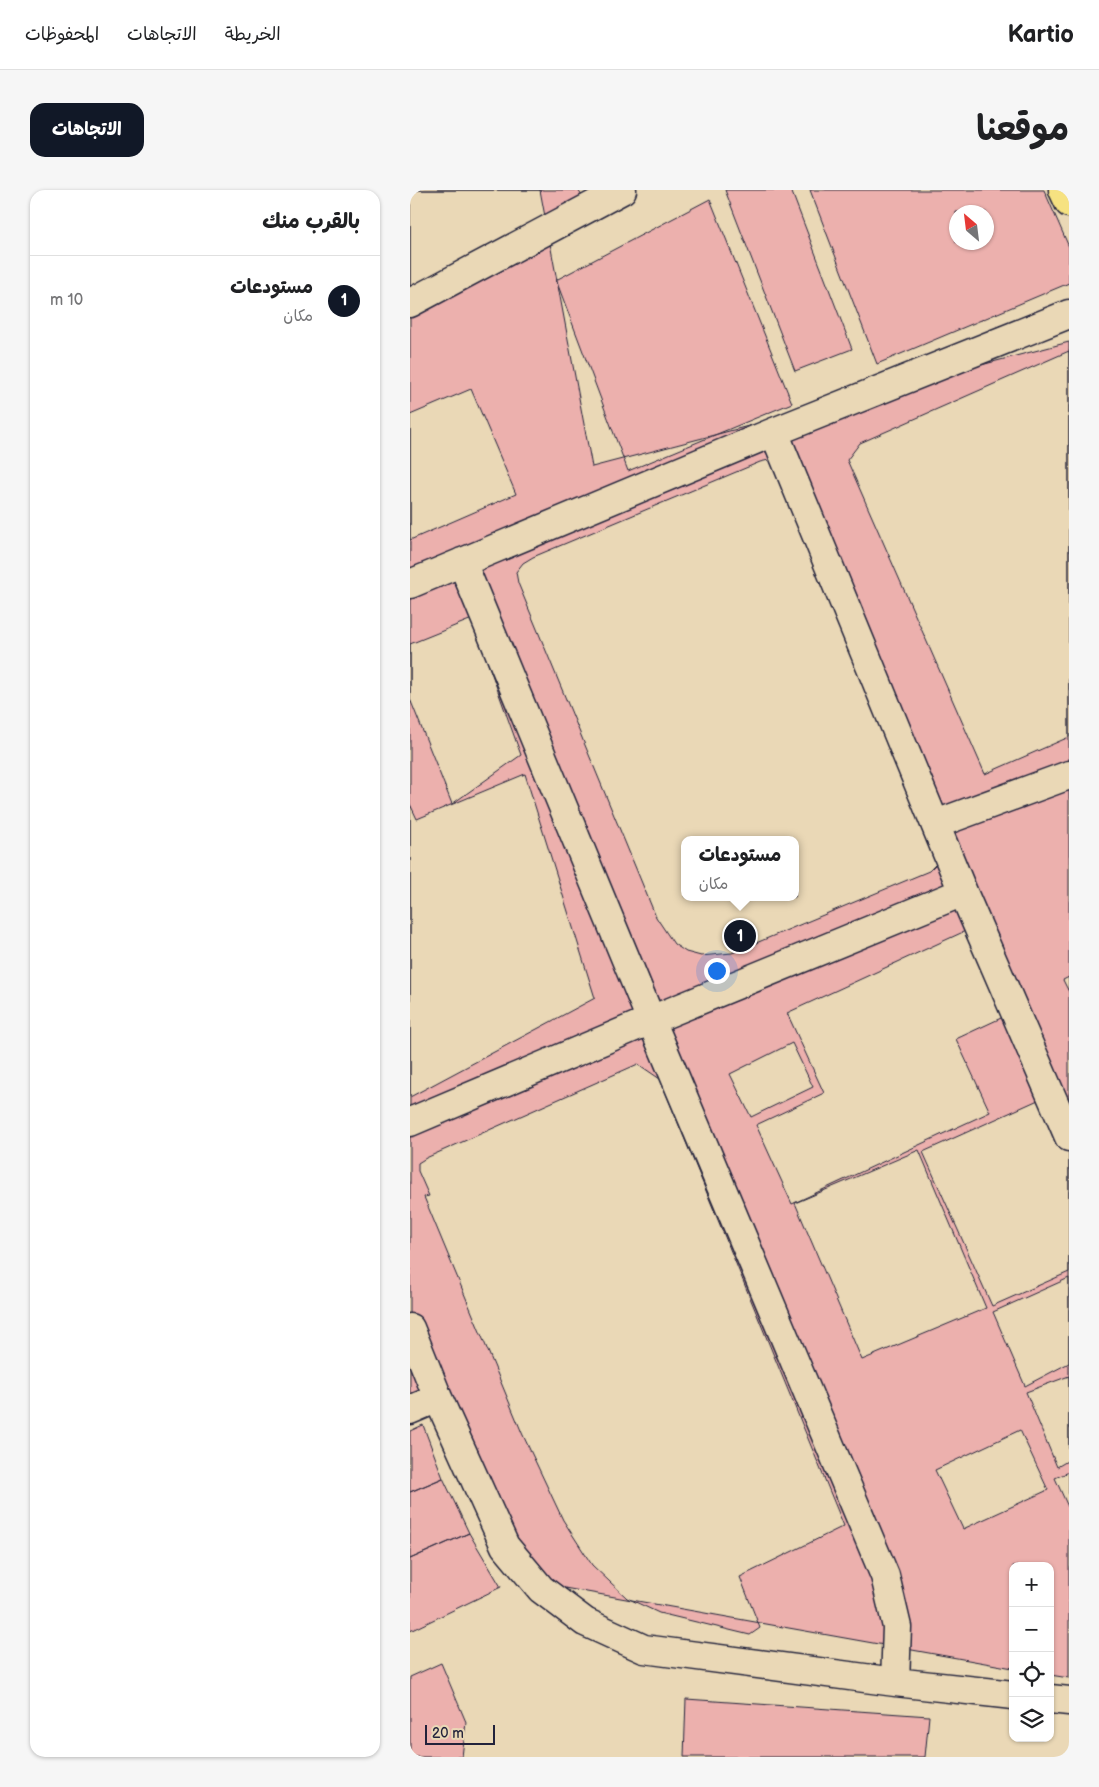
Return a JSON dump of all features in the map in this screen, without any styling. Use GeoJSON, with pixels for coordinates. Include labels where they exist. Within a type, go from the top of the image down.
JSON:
{"type":"FeatureCollection","features":[{"type":"Feature","properties":{"kind":"main road"},"geometry":{"type":"LineString","coordinates":[[1063,190],[1069,203]]}},
{"type":"Feature","properties":{"kind":"street"},"geometry":{"type":"LineString","coordinates":[[410,303],[605,194]]}},
{"type":"Feature","properties":{"kind":"street"},"geometry":{"type":"LineString","coordinates":[[410,584],[774,432],[1069,314]]}},
{"type":"Feature","properties":{"kind":"street"},"geometry":{"type":"LineString","coordinates":[[774,432],[963,892],[1069,1137]]}},
{"type":"Feature","properties":{"kind":"street"},"geometry":{"type":"LineString","coordinates":[[462,562],[650,1020],[884,1576],[897,1626],[895,1682]]}},
{"type":"Feature","properties":{"kind":"street"},"geometry":{"type":"LineString","coordinates":[[936,824],[1069,775]]}},
{"type":"Feature","properties":{"kind":"street"},"geometry":{"type":"LineString","coordinates":[[410,1122],[650,1020],[963,892]]}},
{"type":"Feature","properties":{"kind":"street"},"geometry":{"type":"LineString","coordinates":[[410,1328],[438,1398],[505,1546],[541,1590],[585,1622],[644,1650],[1009,1695]]}},
{"type":"Feature","properties":{"kind":"street"},"geometry":{"type":"LineString","coordinates":[[410,1410],[438,1398]]}},
{"type":"Feature","properties":{"kind":"street"},"geometry":{"type":"LineString","coordinates":[[1054,1699],[1069,1701]]}},
{"type":"Feature","properties":{"kind":"building"},"geometry":{"type":"Polygon","coordinates":[[[410,190],[578,190],[582,196],[410,291],[410,190]]]}},
{"type":"Feature","properties":{"kind":"building"},"geometry":{"type":"Polygon","coordinates":[[[410,190],[540,190],[592,467],[1069,342],[1069,1678],[1054,1676],[1054,1562],[1009,1562],[1009,1667],[542,1584],[427,1405],[410,1409],[410,190]]]}},
{"type":"Feature","properties":{"kind":"building"},"geometry":{"type":"Polygon","coordinates":[[[725,190],[791,190],[852,349],[795,371],[725,190]]]}},
{"type":"Feature","properties":{"kind":"building"},"geometry":{"type":"Polygon","coordinates":[[[810,190],[1044,190],[1069,247],[1069,283],[877,364],[810,190]]]}},
{"type":"Feature","properties":{"kind":"building"},"geometry":{"type":"Polygon","coordinates":[[[710,199],[792,403],[628,471],[556,280],[710,199]]]}},
{"type":"Feature","properties":{"kind":"building"},"geometry":{"type":"Polygon","coordinates":[[[1069,351],[1069,737],[985,774],[847,460],[860,443],[1069,351]]]}},
{"type":"Feature","properties":{"kind":"building"},"geometry":{"type":"Polygon","coordinates":[[[471,389],[516,494],[410,540],[410,415],[471,389]]]}},
{"type":"Feature","properties":{"kind":"building"},"geometry":{"type":"Polygon","coordinates":[[[773,459],[938,862],[929,871],[732,953],[701,956],[686,952],[674,944],[656,917],[518,583],[516,572],[523,563],[533,557],[760,462],[773,459]]]}},
{"type":"Feature","properties":{"kind":"building"},"geometry":{"type":"Polygon","coordinates":[[[472,619],[521,755],[452,804],[410,699],[410,644],[472,619]]]}},
{"type":"Feature","properties":{"kind":"building"},"geometry":{"type":"Polygon","coordinates":[[[525,774],[595,998],[410,1097],[410,804],[417,819],[525,774]]]}},
{"type":"Feature","properties":{"kind":"building"},"geometry":{"type":"Polygon","coordinates":[[[974,927],[1014,1012],[956,1039],[990,1112],[792,1204],[756,1125],[824,1093],[787,1013],[974,927]]]}},
{"type":"Feature","properties":{"kind":"building"},"geometry":{"type":"Polygon","coordinates":[[[1069,977],[1069,992],[1063,980],[1069,977]]]}},
{"type":"Feature","properties":{"kind":"building"},"geometry":{"type":"Polygon","coordinates":[[[792,1043],[813,1087],[751,1117],[730,1074],[792,1043]]]}},
{"type":"Feature","properties":{"kind":"building"},"geometry":{"type":"Polygon","coordinates":[[[638,1064],[660,1079],[844,1526],[740,1577],[760,1628],[750,1635],[659,1613],[627,1598],[592,1565],[563,1520],[522,1433],[424,1197],[429,1196],[418,1171],[418,1163],[426,1158],[638,1064]]]}},
{"type":"Feature","properties":{"kind":"building"},"geometry":{"type":"Polygon","coordinates":[[[1047,1096],[1069,1144],[1069,1272],[992,1306],[923,1152],[1047,1096]]]}},
{"type":"Feature","properties":{"kind":"building"},"geometry":{"type":"Polygon","coordinates":[[[919,1150],[986,1308],[862,1360],[795,1203],[919,1150]]]}},
{"type":"Feature","properties":{"kind":"building"},"geometry":{"type":"Polygon","coordinates":[[[1069,1278],[1069,1363],[1025,1386],[993,1312],[1069,1278]]]}},
{"type":"Feature","properties":{"kind":"building"},"geometry":{"type":"Polygon","coordinates":[[[1069,1376],[1069,1460],[1057,1467],[1026,1392],[1069,1376]]]}},
{"type":"Feature","properties":{"kind":"building"},"geometry":{"type":"Polygon","coordinates":[[[423,1425],[443,1478],[410,1492],[410,1431],[423,1425]]]}},
{"type":"Feature","properties":{"kind":"building"},"geometry":{"type":"Polygon","coordinates":[[[1020,1430],[1048,1490],[963,1529],[935,1470],[1020,1430]]]}},
{"type":"Feature","properties":{"kind":"building"},"geometry":{"type":"Polygon","coordinates":[[[1069,1472],[1069,1509],[1055,1478],[1069,1472]]]}},
{"type":"Feature","properties":{"kind":"building"},"geometry":{"type":"Polygon","coordinates":[[[443,1478],[469,1533],[410,1559],[410,1492],[443,1478]]]}},
{"type":"Feature","properties":{"kind":"building"},"geometry":{"type":"Polygon","coordinates":[[[469,1533],[501,1587],[410,1631],[410,1559],[469,1533]]]}},
{"type":"Feature","properties":{"kind":"building"},"geometry":{"type":"Polygon","coordinates":[[[441,1663],[466,1722],[462,1757],[410,1757],[410,1677],[441,1663]]]}},
{"type":"Feature","properties":{"kind":"building"},"geometry":{"type":"Polygon","coordinates":[[[686,1699],[929,1716],[925,1757],[684,1757],[686,1699]]]}},
{"type":"Feature","properties":{"kind":"place","name":"مستودعات"},"geometry":{"type":"Point","coordinates":[740,936]}}]}
